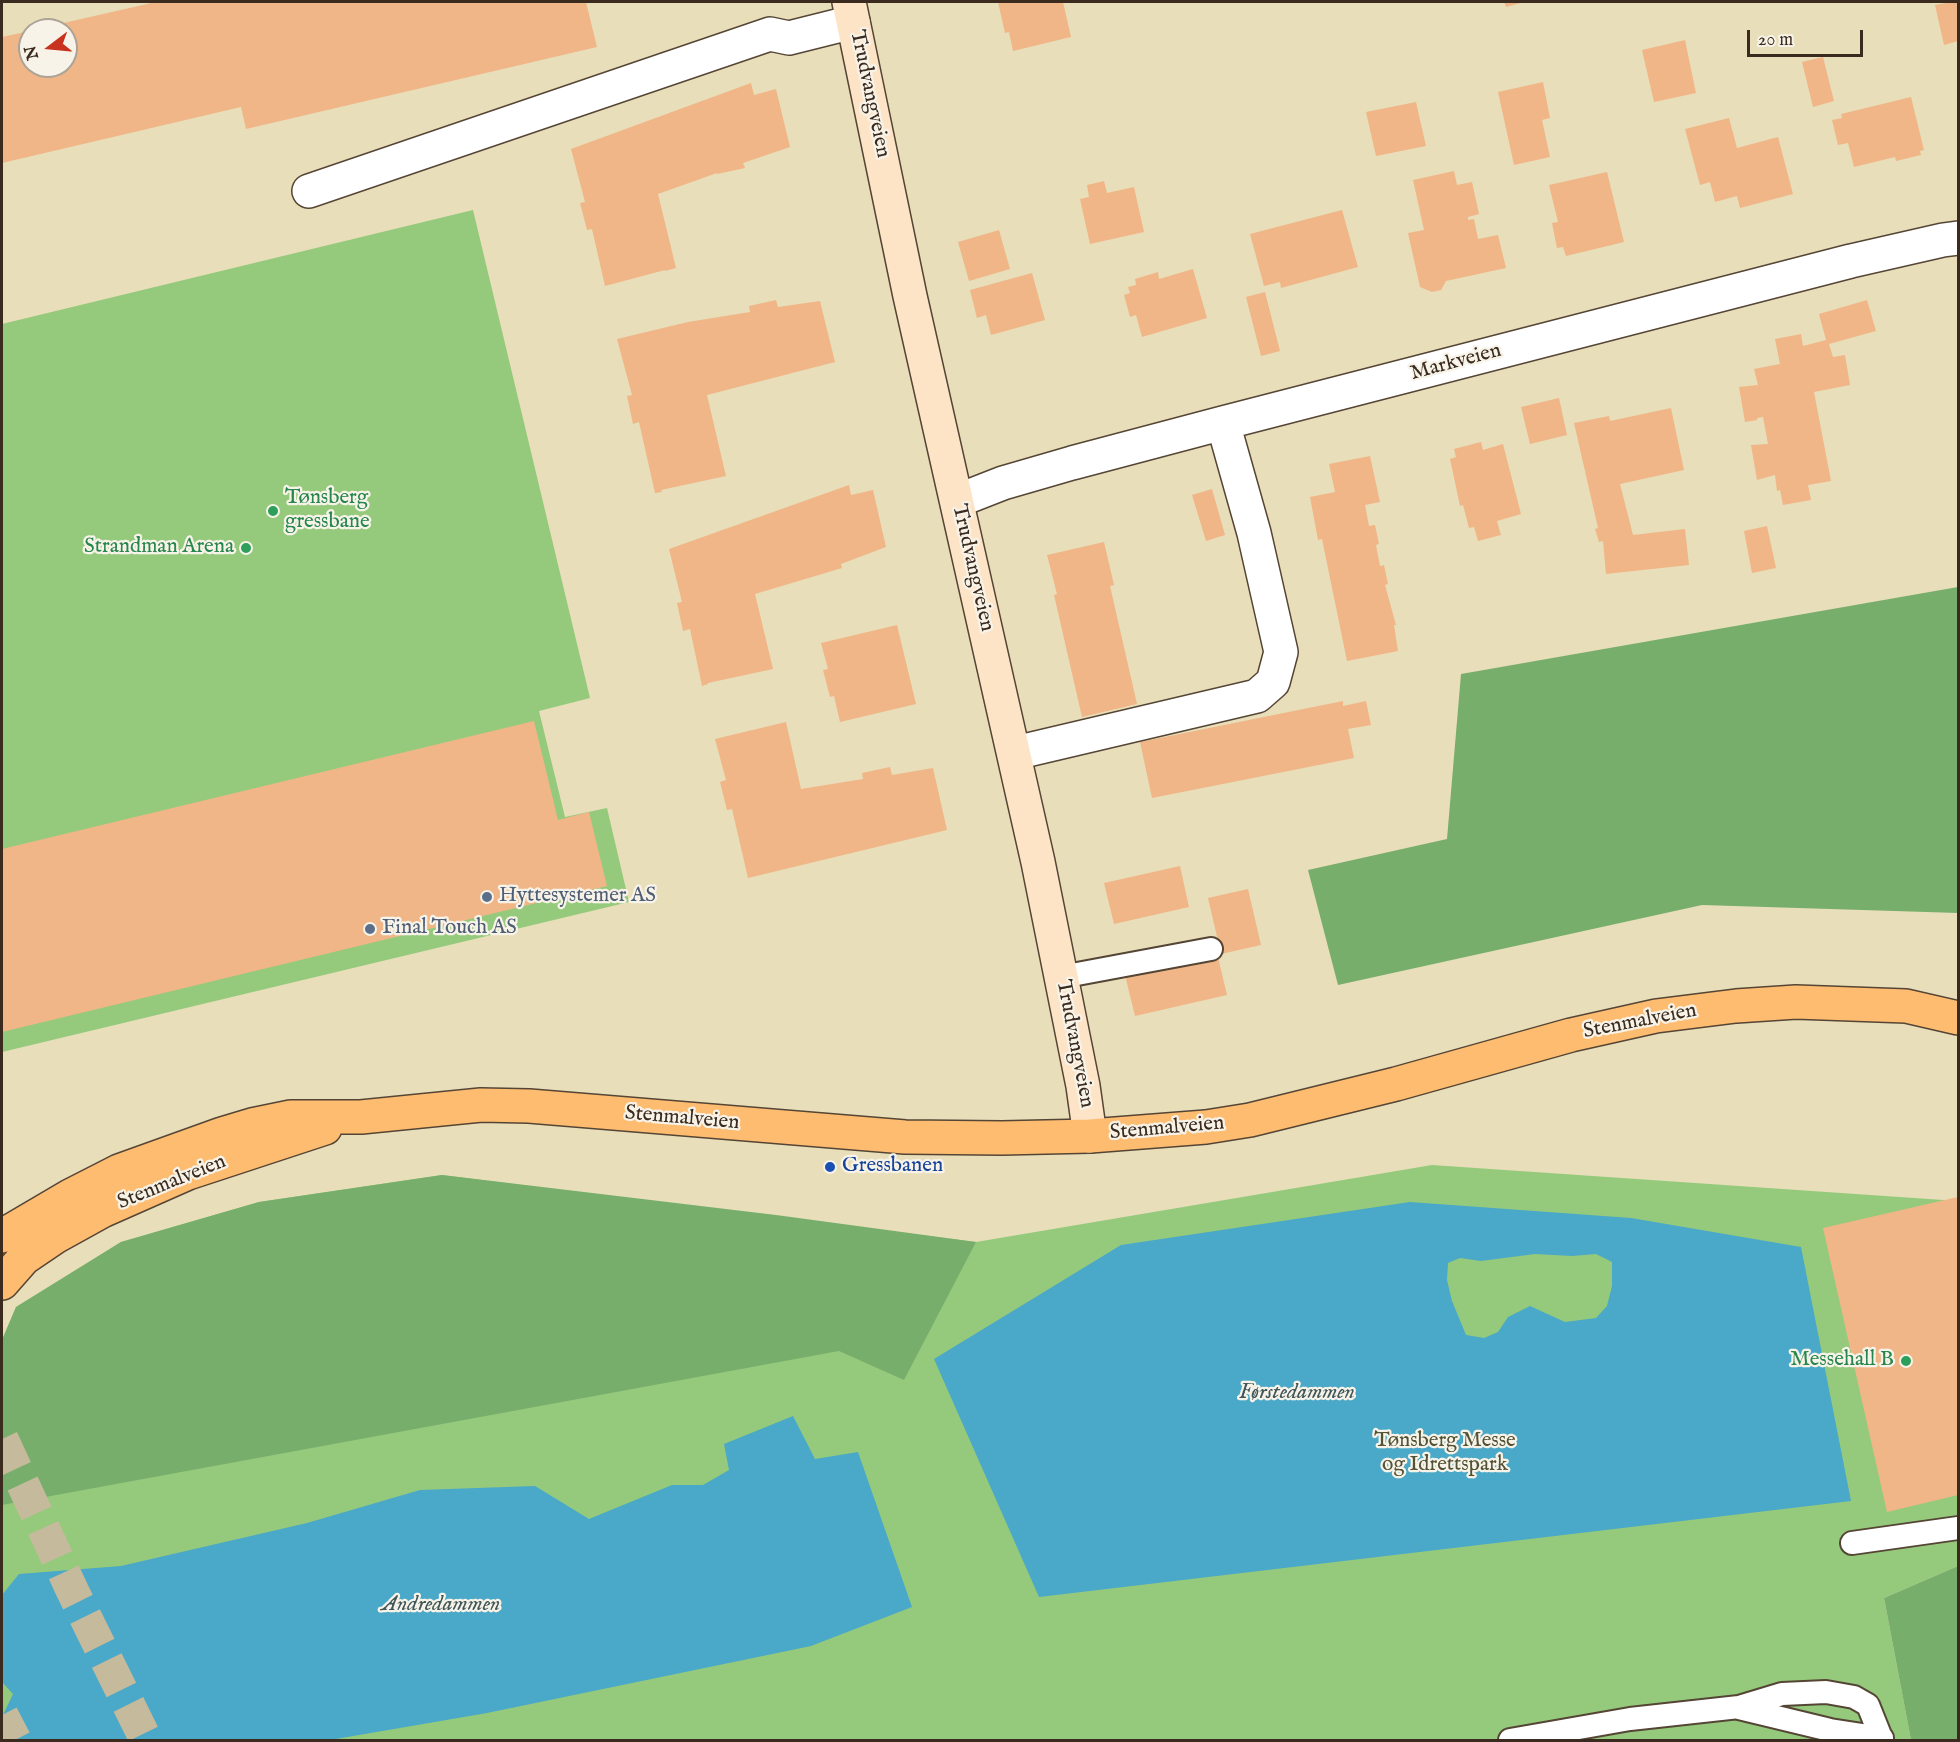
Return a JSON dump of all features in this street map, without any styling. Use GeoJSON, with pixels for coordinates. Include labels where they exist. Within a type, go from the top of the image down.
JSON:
{"type":"FeatureCollection","features":[{"type":"Feature","properties":{"kind":"main road","name":"Trudvangveien"},"geometry":{"type":"LineString","coordinates":[[851,12],[910,296],[1015,753],[1083,1086],[1090,1136]]}},
{"type":"Feature","properties":{"kind":"main road","name":"Stenmalveien"},"geometry":{"type":"LineString","coordinates":[[2,1236],[70,1196],[119,1171],[222,1134],[291,1117],[361,1117],[481,1105],[529,1106],[905,1137],[1090,1136],[1206,1127],[1250,1120],[1396,1084],[1572,1035],[1656,1016],[1736,1006],[1796,1002],[1906,1006],[1959,1018]]}},
{"type":"Feature","properties":{"kind":"main road","name":"Stenmalveien"},"geometry":{"type":"LineString","coordinates":[[2,1283],[24,1258],[55,1237],[102,1211],[188,1173],[361,1117]]}},
{"type":"Feature","properties":{"kind":"street"},"geometry":{"type":"LineString","coordinates":[[309,191],[770,34],[789,38],[851,12]]}},
{"type":"Feature","properties":{"kind":"street","name":"Markveien"},"geometry":{"type":"LineString","coordinates":[[957,501],[1003,483],[1223,423],[1851,261],[1959,238]]}},
{"type":"Feature","properties":{"kind":"street"},"geometry":{"type":"LineString","coordinates":[[1015,753],[1257,696],[1273,682],[1281,652],[1257,544],[1223,423]]}},
{"type":"Feature","properties":{"kind":"lane"},"geometry":{"type":"LineString","coordinates":[[1061,977],[1211,949]]}},
{"type":"Feature","properties":{"kind":"lane"},"geometry":{"type":"LineString","coordinates":[[1852,1543],[1959,1528]]}},
{"type":"Feature","properties":{"kind":"lane"},"geometry":{"type":"LineString","coordinates":[[1510,1740],[1630,1719],[1739,1707],[1782,1694],[1826,1692],[1854,1697],[1868,1705],[1882,1739]]}},
{"type":"Feature","properties":{"kind":"lane"},"geometry":{"type":"LineString","coordinates":[[1739,1707],[1830,1730],[1882,1739]]}},
{"type":"Feature","properties":{"kind":"green space","name":"Tønsberg gressbane"},"geometry":{"type":"Polygon","coordinates":[[[473,210],[590,698],[539,711],[565,817],[607,808],[629,902],[2,1052],[2,324],[473,210]]]}},
{"type":"Feature","properties":{"kind":"green space"},"geometry":{"type":"Polygon","coordinates":[[[1958,587],[1958,913],[1702,905],[1338,985],[1308,870],[1447,839],[1461,674],[1958,587]]]}},
{"type":"Feature","properties":{"kind":"green space","name":"Tønsberg Messe og Idrettspark"},"geometry":{"type":"Polygon","coordinates":[[[1432,1165],[1958,1201],[1958,1566],[1884,1598],[1911,1740],[2,1740],[2,1340],[16,1307],[121,1242],[259,1202],[442,1175],[976,1242],[1432,1165]]]}},
{"type":"Feature","properties":{"kind":"green space"},"geometry":{"type":"Polygon","coordinates":[[[442,1175],[776,1215],[976,1242],[904,1380],[839,1351],[2,1505],[2,1340],[16,1307],[121,1242],[259,1202],[442,1175]]]}},
{"type":"Feature","properties":{"kind":"green space"},"geometry":{"type":"Polygon","coordinates":[[[1958,1566],[1958,1740],[1911,1740],[1884,1598],[1958,1566]]]}},
{"type":"Feature","properties":{"kind":"water","name":"Førstedammen"},"geometry":{"type":"Polygon","coordinates":[[[1410,1202],[1631,1218],[1801,1247],[1851,1501],[1039,1597],[934,1359],[1121,1245],[1410,1202]],[[1535,1254],[1481,1261],[1460,1258],[1448,1263],[1447,1280],[1452,1301],[1466,1335],[1484,1338],[1498,1332],[1508,1317],[1530,1306],[1565,1322],[1596,1318],[1607,1306],[1612,1286],[1612,1262],[1596,1254],[1572,1256],[1535,1254]]]}},
{"type":"Feature","properties":{"kind":"water","name":"Andredammen"},"geometry":{"type":"Polygon","coordinates":[[[793,1416],[815,1459],[858,1452],[912,1607],[811,1646],[487,1713],[330,1740],[2,1740],[2,1717],[13,1694],[2,1682],[2,1595],[19,1574],[121,1566],[307,1523],[420,1490],[535,1486],[589,1519],[672,1485],[703,1485],[729,1470],[724,1444],[793,1416]]]}},
{"type":"Feature","properties":{"kind":"building"},"geometry":{"type":"Polygon","coordinates":[[[156,2],[586,2],[597,47],[246,129],[241,107],[2,163],[2,37],[18,34],[18,78],[78,78],[78,20],[156,2]]]}},
{"type":"Feature","properties":{"kind":"building"},"geometry":{"type":"Polygon","coordinates":[[[998,2],[1063,2],[1071,37],[1013,51],[1009,32],[1005,33],[998,2]]]}},
{"type":"Feature","properties":{"kind":"building"},"geometry":{"type":"Polygon","coordinates":[[[1504,2],[1524,2],[1506,7],[1504,2]]]}},
{"type":"Feature","properties":{"kind":"building"},"geometry":{"type":"Polygon","coordinates":[[[1958,2],[1958,41],[1944,45],[1935,5],[1958,2]]]}},
{"type":"Feature","properties":{"kind":"building"},"geometry":{"type":"Polygon","coordinates":[[[1685,40],[1696,93],[1654,102],[1642,50],[1685,40]]]}},
{"type":"Feature","properties":{"kind":"building"},"geometry":{"type":"Polygon","coordinates":[[[1823,57],[1834,101],[1813,107],[1802,62],[1823,57]]]}},
{"type":"Feature","properties":{"kind":"building"},"geometry":{"type":"Polygon","coordinates":[[[1543,82],[1550,118],[1542,120],[1550,157],[1514,165],[1498,92],[1543,82]]]}},
{"type":"Feature","properties":{"kind":"building"},"geometry":{"type":"Polygon","coordinates":[[[751,83],[754,95],[776,89],[790,147],[743,163],[745,168],[717,173],[658,194],[676,268],[605,286],[592,229],[587,230],[580,203],[585,202],[571,149],[751,83]]]}},
{"type":"Feature","properties":{"kind":"building"},"geometry":{"type":"Polygon","coordinates":[[[1911,97],[1924,150],[1920,151],[1921,155],[1896,161],[1895,157],[1854,167],[1848,143],[1838,145],[1832,120],[1842,118],[1841,114],[1911,97]]]}},
{"type":"Feature","properties":{"kind":"building"},"geometry":{"type":"Polygon","coordinates":[[[1416,102],[1426,146],[1376,156],[1366,112],[1416,102]]]}},
{"type":"Feature","properties":{"kind":"building"},"geometry":{"type":"Polygon","coordinates":[[[1729,118],[1737,148],[1778,137],[1793,194],[1740,208],[1737,196],[1715,202],[1710,182],[1700,185],[1685,129],[1729,118]]]}},
{"type":"Feature","properties":{"kind":"building"},"geometry":{"type":"Polygon","coordinates":[[[1454,171],[1457,185],[1472,182],[1479,214],[1468,217],[1468,220],[1474,219],[1478,239],[1498,235],[1506,268],[1446,281],[1441,290],[1432,292],[1420,287],[1408,233],[1424,230],[1413,180],[1454,171]]]}},
{"type":"Feature","properties":{"kind":"building"},"geometry":{"type":"Polygon","coordinates":[[[1607,172],[1624,242],[1566,256],[1563,247],[1557,248],[1552,223],[1558,222],[1549,185],[1607,172]]]}},
{"type":"Feature","properties":{"kind":"building"},"geometry":{"type":"Polygon","coordinates":[[[1104,181],[1107,193],[1134,187],[1144,232],[1090,244],[1080,199],[1089,197],[1087,185],[1104,181]]]}},
{"type":"Feature","properties":{"kind":"building"},"geometry":{"type":"Polygon","coordinates":[[[1342,210],[1358,267],[1281,288],[1280,282],[1264,286],[1250,234],[1342,210]]]}},
{"type":"Feature","properties":{"kind":"building"},"geometry":{"type":"Polygon","coordinates":[[[999,230],[1010,269],[969,281],[958,242],[999,230]]]}},
{"type":"Feature","properties":{"kind":"building"},"geometry":{"type":"Polygon","coordinates":[[[1193,269],[1207,318],[1142,337],[1136,315],[1130,317],[1124,295],[1130,293],[1128,287],[1136,285],[1135,279],[1158,272],[1159,279],[1193,269]]]}},
{"type":"Feature","properties":{"kind":"building"},"geometry":{"type":"Polygon","coordinates":[[[1032,273],[1045,320],[991,335],[986,315],[977,318],[970,290],[1032,273]]]}},
{"type":"Feature","properties":{"kind":"building"},"geometry":{"type":"Polygon","coordinates":[[[1265,292],[1280,351],[1261,356],[1246,297],[1265,292]]]}},
{"type":"Feature","properties":{"kind":"building"},"geometry":{"type":"Polygon","coordinates":[[[776,300],[778,307],[820,301],[835,362],[707,395],[726,476],[655,493],[639,422],[633,424],[627,396],[632,395],[617,339],[688,322],[750,312],[749,306],[776,300]]]}},
{"type":"Feature","properties":{"kind":"building"},"geometry":{"type":"Polygon","coordinates":[[[1867,300],[1876,331],[1829,344],[1833,357],[1845,355],[1850,385],[1814,392],[1831,481],[1808,485],[1811,500],[1783,505],[1780,490],[1777,491],[1775,475],[1757,480],[1751,445],[1768,444],[1763,417],[1745,422],[1739,387],[1758,385],[1754,369],[1780,364],[1775,339],[1801,334],[1803,346],[1826,340],[1819,314],[1867,300]]]}},
{"type":"Feature","properties":{"kind":"building"},"geometry":{"type":"Polygon","coordinates":[[[1559,398],[1567,435],[1530,444],[1521,407],[1559,398]]]}},
{"type":"Feature","properties":{"kind":"building"},"geometry":{"type":"Polygon","coordinates":[[[1671,408],[1684,470],[1620,484],[1633,535],[1685,529],[1689,565],[1606,574],[1603,541],[1599,542],[1595,529],[1598,528],[1574,423],[1609,416],[1610,421],[1671,408]]]}},
{"type":"Feature","properties":{"kind":"building"},"geometry":{"type":"Polygon","coordinates":[[[1481,442],[1483,450],[1503,444],[1521,514],[1497,521],[1501,535],[1478,541],[1474,527],[1469,528],[1463,505],[1460,506],[1450,459],[1456,457],[1454,449],[1481,442]]]}},
{"type":"Feature","properties":{"kind":"building"},"geometry":{"type":"Polygon","coordinates":[[[1370,456],[1380,502],[1365,505],[1369,526],[1375,525],[1380,566],[1384,565],[1388,584],[1385,585],[1396,625],[1394,625],[1398,651],[1347,661],[1322,539],[1318,540],[1310,497],[1335,492],[1329,464],[1370,456]]]}},
{"type":"Feature","properties":{"kind":"building"},"geometry":{"type":"Polygon","coordinates":[[[849,485],[851,495],[873,490],[886,547],[841,564],[842,568],[755,594],[773,669],[702,686],[690,629],[683,631],[677,603],[682,602],[669,549],[849,485]]]}},
{"type":"Feature","properties":{"kind":"building"},"geometry":{"type":"Polygon","coordinates":[[[1212,489],[1225,535],[1206,541],[1192,495],[1212,489]]]}},
{"type":"Feature","properties":{"kind":"building"},"geometry":{"type":"Polygon","coordinates":[[[1767,526],[1776,568],[1752,573],[1744,531],[1767,526]]]}},
{"type":"Feature","properties":{"kind":"building"},"geometry":{"type":"Polygon","coordinates":[[[1104,542],[1114,585],[1110,586],[1137,704],[1082,717],[1047,555],[1104,542]]]}},
{"type":"Feature","properties":{"kind":"building"},"geometry":{"type":"Polygon","coordinates":[[[897,625],[916,704],[840,722],[834,696],[830,697],[823,670],[828,669],[821,643],[897,625]]]}},
{"type":"Feature","properties":{"kind":"building"},"geometry":{"type":"Polygon","coordinates":[[[1343,701],[1343,706],[1366,701],[1371,725],[1348,729],[1354,758],[1152,798],[1140,742],[1343,701]]]}},
{"type":"Feature","properties":{"kind":"building"},"geometry":{"type":"Polygon","coordinates":[[[534,721],[558,820],[589,812],[607,886],[2,1032],[2,849],[534,721]]]}},
{"type":"Feature","properties":{"kind":"building"},"geometry":{"type":"Polygon","coordinates":[[[786,722],[801,789],[863,779],[862,773],[890,767],[892,775],[933,768],[947,830],[748,878],[732,809],[727,810],[720,782],[726,780],[715,739],[786,722]]]}},
{"type":"Feature","properties":{"kind":"building"},"geometry":{"type":"Polygon","coordinates":[[[1180,866],[1189,907],[1114,924],[1104,883],[1180,866]]]}},
{"type":"Feature","properties":{"kind":"building"},"geometry":{"type":"Polygon","coordinates":[[[1248,889],[1261,945],[1221,954],[1208,898],[1248,889]]]}},
{"type":"Feature","properties":{"kind":"building"},"geometry":{"type":"Polygon","coordinates":[[[1217,953],[1227,995],[1135,1016],[1125,975],[1217,953]]]}},
{"type":"Feature","properties":{"kind":"building","name":"Messehall B"},"geometry":{"type":"Polygon","coordinates":[[[1958,1197],[1958,1495],[1887,1512],[1823,1228],[1958,1197]]]}},
{"type":"Feature","properties":{"kind":"tunnel"},"geometry":{"type":"LineString","coordinates":[[2,1439],[73,1592],[146,1740]]}},
{"type":"Feature","properties":{"kind":"tunnel"},"geometry":{"type":"LineString","coordinates":[[2,1715],[15,1740]]}},
{"type":"Feature","properties":{"kind":"place","name":"Tønsberg gressbane"},"geometry":{"type":"Point","coordinates":[273,511]}},
{"type":"Feature","properties":{"kind":"place","name":"Strandman Arena"},"geometry":{"type":"Point","coordinates":[246,548]}},
{"type":"Feature","properties":{"kind":"place","name":"Hyttesystemer AS"},"geometry":{"type":"Point","coordinates":[487,897]}},
{"type":"Feature","properties":{"kind":"place","name":"Final Touch AS"},"geometry":{"type":"Point","coordinates":[370,929]}},
{"type":"Feature","properties":{"kind":"place","name":"Gressbanen"},"geometry":{"type":"Point","coordinates":[830,1167]}},
{"type":"Feature","properties":{"kind":"place","name":"Messehall B"},"geometry":{"type":"Point","coordinates":[1906,1361]}}]}
